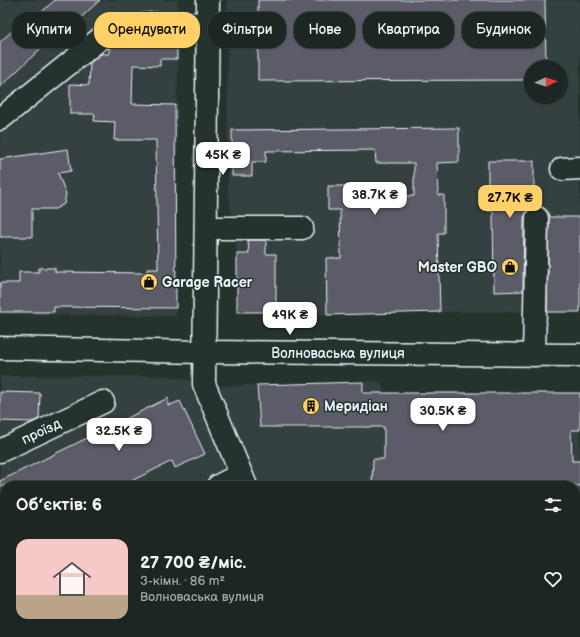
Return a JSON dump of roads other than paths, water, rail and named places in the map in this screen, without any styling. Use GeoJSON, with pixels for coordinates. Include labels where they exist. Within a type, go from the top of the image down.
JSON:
{"type":"FeatureCollection","features":[{"type":"Feature","properties":{"kind":"street"},"geometry":{"type":"LineString","coordinates":[[208,0],[208,12]]}},
{"type":"Feature","properties":{"kind":"street"},"geometry":{"type":"LineString","coordinates":[[0,119],[106,34],[120,28],[178,23],[208,24]]}},
{"type":"Feature","properties":{"kind":"street"},"geometry":{"type":"LineString","coordinates":[[209,48],[203,352],[204,384],[243,480]]}},
{"type":"Feature","properties":{"kind":"street"},"geometry":{"type":"LineString","coordinates":[[534,355],[537,218]]}},
{"type":"Feature","properties":{"kind":"street"},"geometry":{"type":"LineString","coordinates":[[206,228],[302,228]]}},
{"type":"Feature","properties":{"kind":"street","name":"Волноваська вулиця"},"geometry":{"type":"LineString","coordinates":[[0,348],[203,352],[580,355]]}},
{"type":"Feature","properties":{"kind":"street","name":"проїзд"},"geometry":{"type":"LineString","coordinates":[[0,451],[103,402]]}},
{"type":"Feature","properties":{"kind":"place","name":"Master GBO"},"geometry":{"type":"Point","coordinates":[510,267]}},
{"type":"Feature","properties":{"kind":"place","name":"Garage Racer"},"geometry":{"type":"Point","coordinates":[149,282]}},
{"type":"Feature","properties":{"kind":"place","name":"Меридіан"},"geometry":{"type":"Point","coordinates":[311,406]}}]}
